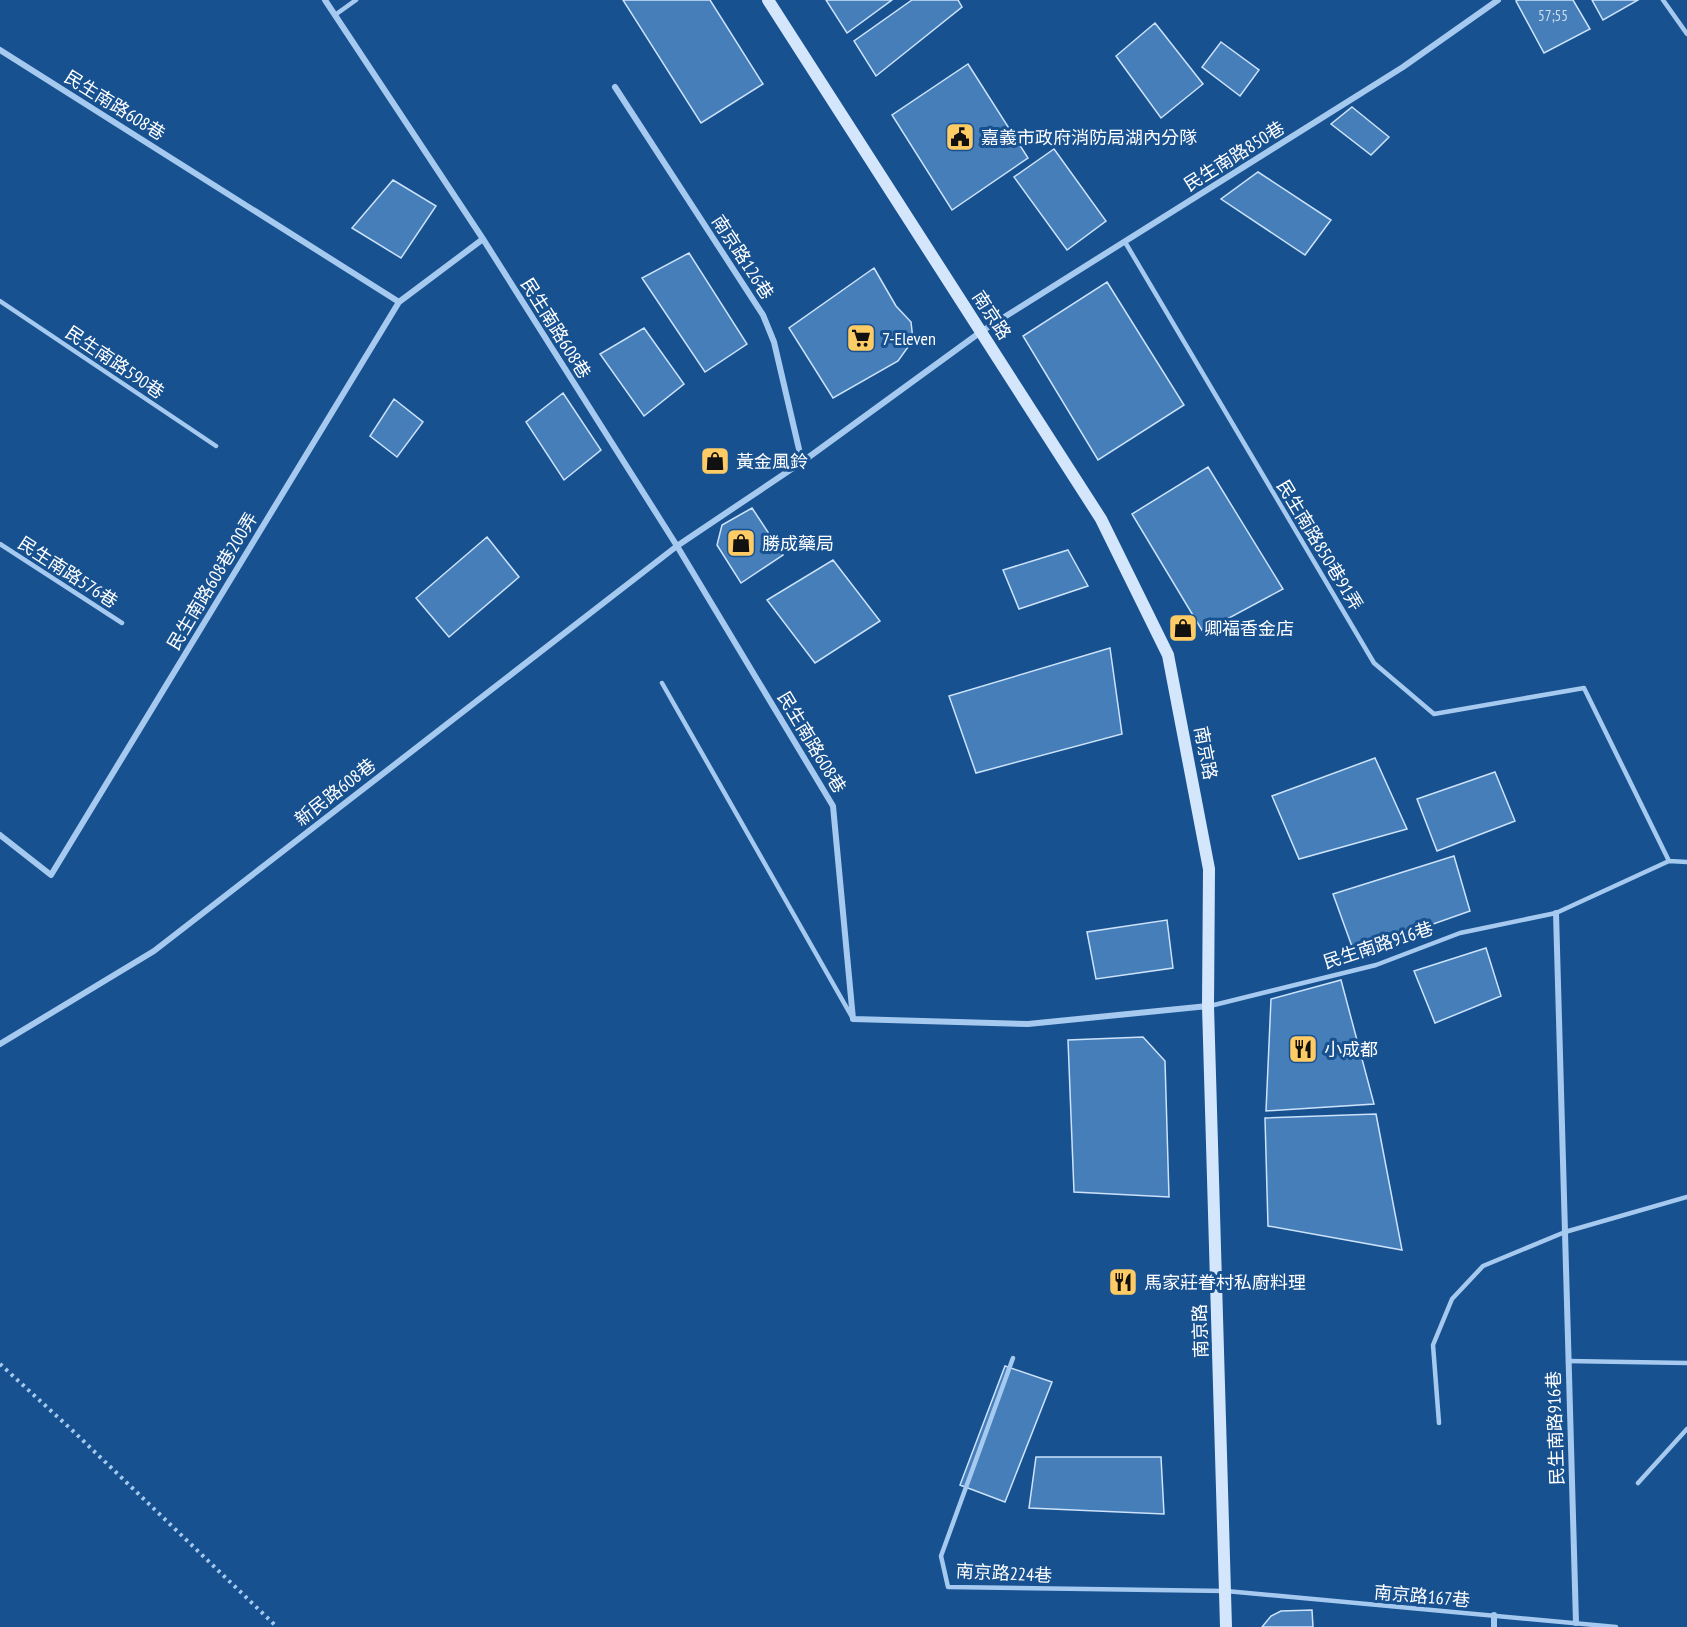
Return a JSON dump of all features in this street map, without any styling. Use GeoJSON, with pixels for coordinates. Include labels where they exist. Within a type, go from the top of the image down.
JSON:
{"type":"FeatureCollection","features":[{"type":"Feature","properties":{"kind":"street","name":"民生南路608巷"},"geometry":{"type":"LineString","coordinates":[[325,0],[483,239],[677,546],[833,806],[853,1018]]}},
{"type":"Feature","properties":{"kind":"street","name":"南京路"},"geometry":{"type":"LineString","coordinates":[[768,0],[1101,519],[1168,655],[1209,869],[1209,1006],[1226,1627]]}},
{"type":"Feature","properties":{"kind":"street","name":"民生南路850巷"},"geometry":{"type":"LineString","coordinates":[[982,331],[1403,67],[1498,0]]}},
{"type":"Feature","properties":{"kind":"street","name":"民生南路608巷"},"geometry":{"type":"LineString","coordinates":[[0,50],[399,303]]}},
{"type":"Feature","properties":{"kind":"street","name":"南京路126巷"},"geometry":{"type":"LineString","coordinates":[[615,87],[764,315],[774,342],[802,462]]}},
{"type":"Feature","properties":{"kind":"street"},"geometry":{"type":"LineString","coordinates":[[399,303],[483,239]]}},
{"type":"Feature","properties":{"kind":"street","name":"民生南路608巷200弄"},"geometry":{"type":"LineString","coordinates":[[0,835],[51,875],[399,303]]}},
{"type":"Feature","properties":{"kind":"street"},"geometry":{"type":"LineString","coordinates":[[677,546],[802,462],[982,331]]}},
{"type":"Feature","properties":{"kind":"street","name":"新民路608巷"},"geometry":{"type":"LineString","coordinates":[[0,1044],[154,951],[677,546]]}},
{"type":"Feature","properties":{"kind":"street","name":"民生南路916巷"},"geometry":{"type":"LineString","coordinates":[[1556,913],[1576,1623]]}},
{"type":"Feature","properties":{"kind":"street"},"geometry":{"type":"LineString","coordinates":[[853,1018],[1028,1024],[1209,1006]]}},
{"type":"Feature","properties":{"kind":"street"},"geometry":{"type":"LineString","coordinates":[[1494,1615],[1494,1627]]}},
{"type":"Feature","properties":{"kind":"lane"},"geometry":{"type":"LineString","coordinates":[[335,15],[356,0]]}},
{"type":"Feature","properties":{"kind":"lane"},"geometry":{"type":"LineString","coordinates":[[1663,0],[1687,34]]}},
{"type":"Feature","properties":{"kind":"lane","name":"民生南路850巷91弄"},"geometry":{"type":"LineString","coordinates":[[1125,242],[1374,663],[1434,714],[1584,688],[1669,861]]}},
{"type":"Feature","properties":{"kind":"lane","name":"民生南路590巷"},"geometry":{"type":"LineString","coordinates":[[0,301],[216,446]]}},
{"type":"Feature","properties":{"kind":"lane","name":"民生南路576巷"},"geometry":{"type":"LineString","coordinates":[[0,544],[122,622]]}},
{"type":"Feature","properties":{"kind":"lane"},"geometry":{"type":"LineString","coordinates":[[662,683],[853,1018]]}},
{"type":"Feature","properties":{"kind":"lane","name":"民生南路916巷"},"geometry":{"type":"LineString","coordinates":[[1209,1006],[1376,965],[1460,933],[1556,913],[1669,861],[1687,862]]}},
{"type":"Feature","properties":{"kind":"lane"},"geometry":{"type":"LineString","coordinates":[[1439,1423],[1433,1345],[1452,1299],[1483,1266],[1565,1232],[1687,1197]]}},
{"type":"Feature","properties":{"kind":"lane","name":"南京路224巷"},"geometry":{"type":"LineString","coordinates":[[1013,1358],[940,1556],[948,1587],[1226,1591]]}},
{"type":"Feature","properties":{"kind":"lane"},"geometry":{"type":"LineString","coordinates":[[1568,1361],[1687,1363]]}},
{"type":"Feature","properties":{"kind":"lane"},"geometry":{"type":"LineString","coordinates":[[1638,1483],[1687,1429]]}},
{"type":"Feature","properties":{"kind":"lane","name":"南京路167巷"},"geometry":{"type":"LineString","coordinates":[[1226,1591],[1616,1627]]}},
{"type":"Feature","properties":{"kind":"path"},"geometry":{"type":"LineString","coordinates":[[0,1364],[277,1627]]}},
{"type":"Feature","properties":{"kind":"building"},"geometry":{"type":"Polygon","coordinates":[[[623,0],[710,0],[763,84],[701,123],[623,0]]]}},
{"type":"Feature","properties":{"kind":"building"},"geometry":{"type":"Polygon","coordinates":[[[826,0],[892,0],[847,33],[826,0]]]}},
{"type":"Feature","properties":{"kind":"building"},"geometry":{"type":"Polygon","coordinates":[[[912,0],[958,0],[962,7],[876,76],[854,41],[912,0]]]}},
{"type":"Feature","properties":{"kind":"building"},"geometry":{"type":"Polygon","coordinates":[[[1573,0],[1590,29],[1544,53],[1516,1],[1573,0]]]}},
{"type":"Feature","properties":{"kind":"building"},"geometry":{"type":"Polygon","coordinates":[[[1592,0],[1638,0],[1603,20],[1592,0]]]}},
{"type":"Feature","properties":{"kind":"building"},"geometry":{"type":"Polygon","coordinates":[[[1155,23],[1203,84],[1161,118],[1116,56],[1155,23]]]}},
{"type":"Feature","properties":{"kind":"building"},"geometry":{"type":"Polygon","coordinates":[[[1221,42],[1259,70],[1240,96],[1202,67],[1221,42]]]}},
{"type":"Feature","properties":{"kind":"building","name":"嘉義市政府消防局湖內分隊"},"geometry":{"type":"Polygon","coordinates":[[[968,64],[1028,158],[952,210],[892,115],[968,64]]]}},
{"type":"Feature","properties":{"kind":"building"},"geometry":{"type":"Polygon","coordinates":[[[1352,107],[1389,137],[1371,155],[1331,124],[1352,107]]]}},
{"type":"Feature","properties":{"kind":"building"},"geometry":{"type":"Polygon","coordinates":[[[1054,149],[1106,221],[1067,250],[1014,177],[1054,149]]]}},
{"type":"Feature","properties":{"kind":"building"},"geometry":{"type":"Polygon","coordinates":[[[1258,172],[1331,220],[1305,255],[1221,199],[1258,172]]]}},
{"type":"Feature","properties":{"kind":"building"},"geometry":{"type":"Polygon","coordinates":[[[393,180],[436,206],[401,258],[352,228],[393,180]]]}},
{"type":"Feature","properties":{"kind":"building"},"geometry":{"type":"Polygon","coordinates":[[[689,253],[747,344],[705,372],[642,278],[689,253]]]}},
{"type":"Feature","properties":{"kind":"building"},"geometry":{"type":"Polygon","coordinates":[[[874,268],[896,306],[911,322],[913,340],[898,361],[833,398],[789,328],[874,268]]]}},
{"type":"Feature","properties":{"kind":"building"},"geometry":{"type":"Polygon","coordinates":[[[1107,282],[1184,405],[1098,460],[1023,336],[1107,282]]]}},
{"type":"Feature","properties":{"kind":"building"},"geometry":{"type":"Polygon","coordinates":[[[644,328],[684,384],[644,416],[600,354],[644,328]]]}},
{"type":"Feature","properties":{"kind":"building"},"geometry":{"type":"Polygon","coordinates":[[[563,393],[601,450],[564,480],[526,422],[563,393]]]}},
{"type":"Feature","properties":{"kind":"building"},"geometry":{"type":"Polygon","coordinates":[[[394,399],[423,422],[397,457],[370,436],[394,399]]]}},
{"type":"Feature","properties":{"kind":"building"},"geometry":{"type":"Polygon","coordinates":[[[1208,467],[1283,589],[1203,632],[1132,514],[1208,467]]]}},
{"type":"Feature","properties":{"kind":"building"},"geometry":{"type":"Polygon","coordinates":[[[752,508],[783,555],[741,583],[717,545],[722,525],[752,508]]]}},
{"type":"Feature","properties":{"kind":"building"},"geometry":{"type":"Polygon","coordinates":[[[487,537],[519,577],[449,637],[416,598],[487,537]]]}},
{"type":"Feature","properties":{"kind":"building"},"geometry":{"type":"Polygon","coordinates":[[[1068,550],[1088,586],[1019,609],[1003,570],[1068,550]]]}},
{"type":"Feature","properties":{"kind":"building"},"geometry":{"type":"Polygon","coordinates":[[[833,560],[880,621],[815,663],[767,600],[833,560]]]}},
{"type":"Feature","properties":{"kind":"building"},"geometry":{"type":"Polygon","coordinates":[[[1110,648],[1122,734],[976,773],[949,696],[1110,648]]]}},
{"type":"Feature","properties":{"kind":"building"},"geometry":{"type":"Polygon","coordinates":[[[1375,758],[1407,829],[1299,859],[1272,796],[1375,758]]]}},
{"type":"Feature","properties":{"kind":"building"},"geometry":{"type":"Polygon","coordinates":[[[1495,772],[1515,821],[1437,851],[1417,799],[1495,772]]]}},
{"type":"Feature","properties":{"kind":"building"},"geometry":{"type":"Polygon","coordinates":[[[1454,856],[1470,911],[1354,952],[1333,894],[1454,856]]]}},
{"type":"Feature","properties":{"kind":"building"},"geometry":{"type":"Polygon","coordinates":[[[1167,920],[1173,968],[1096,979],[1087,932],[1167,920]]]}},
{"type":"Feature","properties":{"kind":"building"},"geometry":{"type":"Polygon","coordinates":[[[1486,948],[1501,996],[1435,1023],[1414,971],[1486,948]]]}},
{"type":"Feature","properties":{"kind":"building"},"geometry":{"type":"Polygon","coordinates":[[[1341,980],[1374,1104],[1266,1111],[1271,999],[1341,980]]]}},
{"type":"Feature","properties":{"kind":"building"},"geometry":{"type":"Polygon","coordinates":[[[1143,1037],[1165,1061],[1169,1197],[1074,1192],[1068,1040],[1143,1037]]]}},
{"type":"Feature","properties":{"kind":"building"},"geometry":{"type":"Polygon","coordinates":[[[1376,1114],[1402,1250],[1268,1226],[1265,1118],[1376,1114]]]}},
{"type":"Feature","properties":{"kind":"building"},"geometry":{"type":"Polygon","coordinates":[[[1005,1366],[1052,1382],[1005,1502],[960,1485],[1005,1366]]]}},
{"type":"Feature","properties":{"kind":"building"},"geometry":{"type":"Polygon","coordinates":[[[1036,1457],[1161,1457],[1164,1514],[1029,1508],[1036,1457]]]}},
{"type":"Feature","properties":{"kind":"building"},"geometry":{"type":"Polygon","coordinates":[[[1312,1610],[1313,1627],[1262,1627],[1271,1616],[1281,1611],[1312,1610]]]}},
{"type":"Feature","properties":{"kind":"place","name":"嘉義市政府消防局湖內分隊"},"geometry":{"type":"Point","coordinates":[960,137]}},
{"type":"Feature","properties":{"kind":"place","name":"7-Eleven"},"geometry":{"type":"Point","coordinates":[861,338]}},
{"type":"Feature","properties":{"kind":"place","name":"黃金風鈴"},"geometry":{"type":"Point","coordinates":[715,461]}},
{"type":"Feature","properties":{"kind":"place","name":"勝成藥局"},"geometry":{"type":"Point","coordinates":[741,543]}},
{"type":"Feature","properties":{"kind":"place","name":"卿福香金店"},"geometry":{"type":"Point","coordinates":[1183,628]}},
{"type":"Feature","properties":{"kind":"place","name":"小成都"},"geometry":{"type":"Point","coordinates":[1303,1049]}},
{"type":"Feature","properties":{"kind":"place","name":"馬家莊眷村私廚料理"},"geometry":{"type":"Point","coordinates":[1123,1282]}}]}
